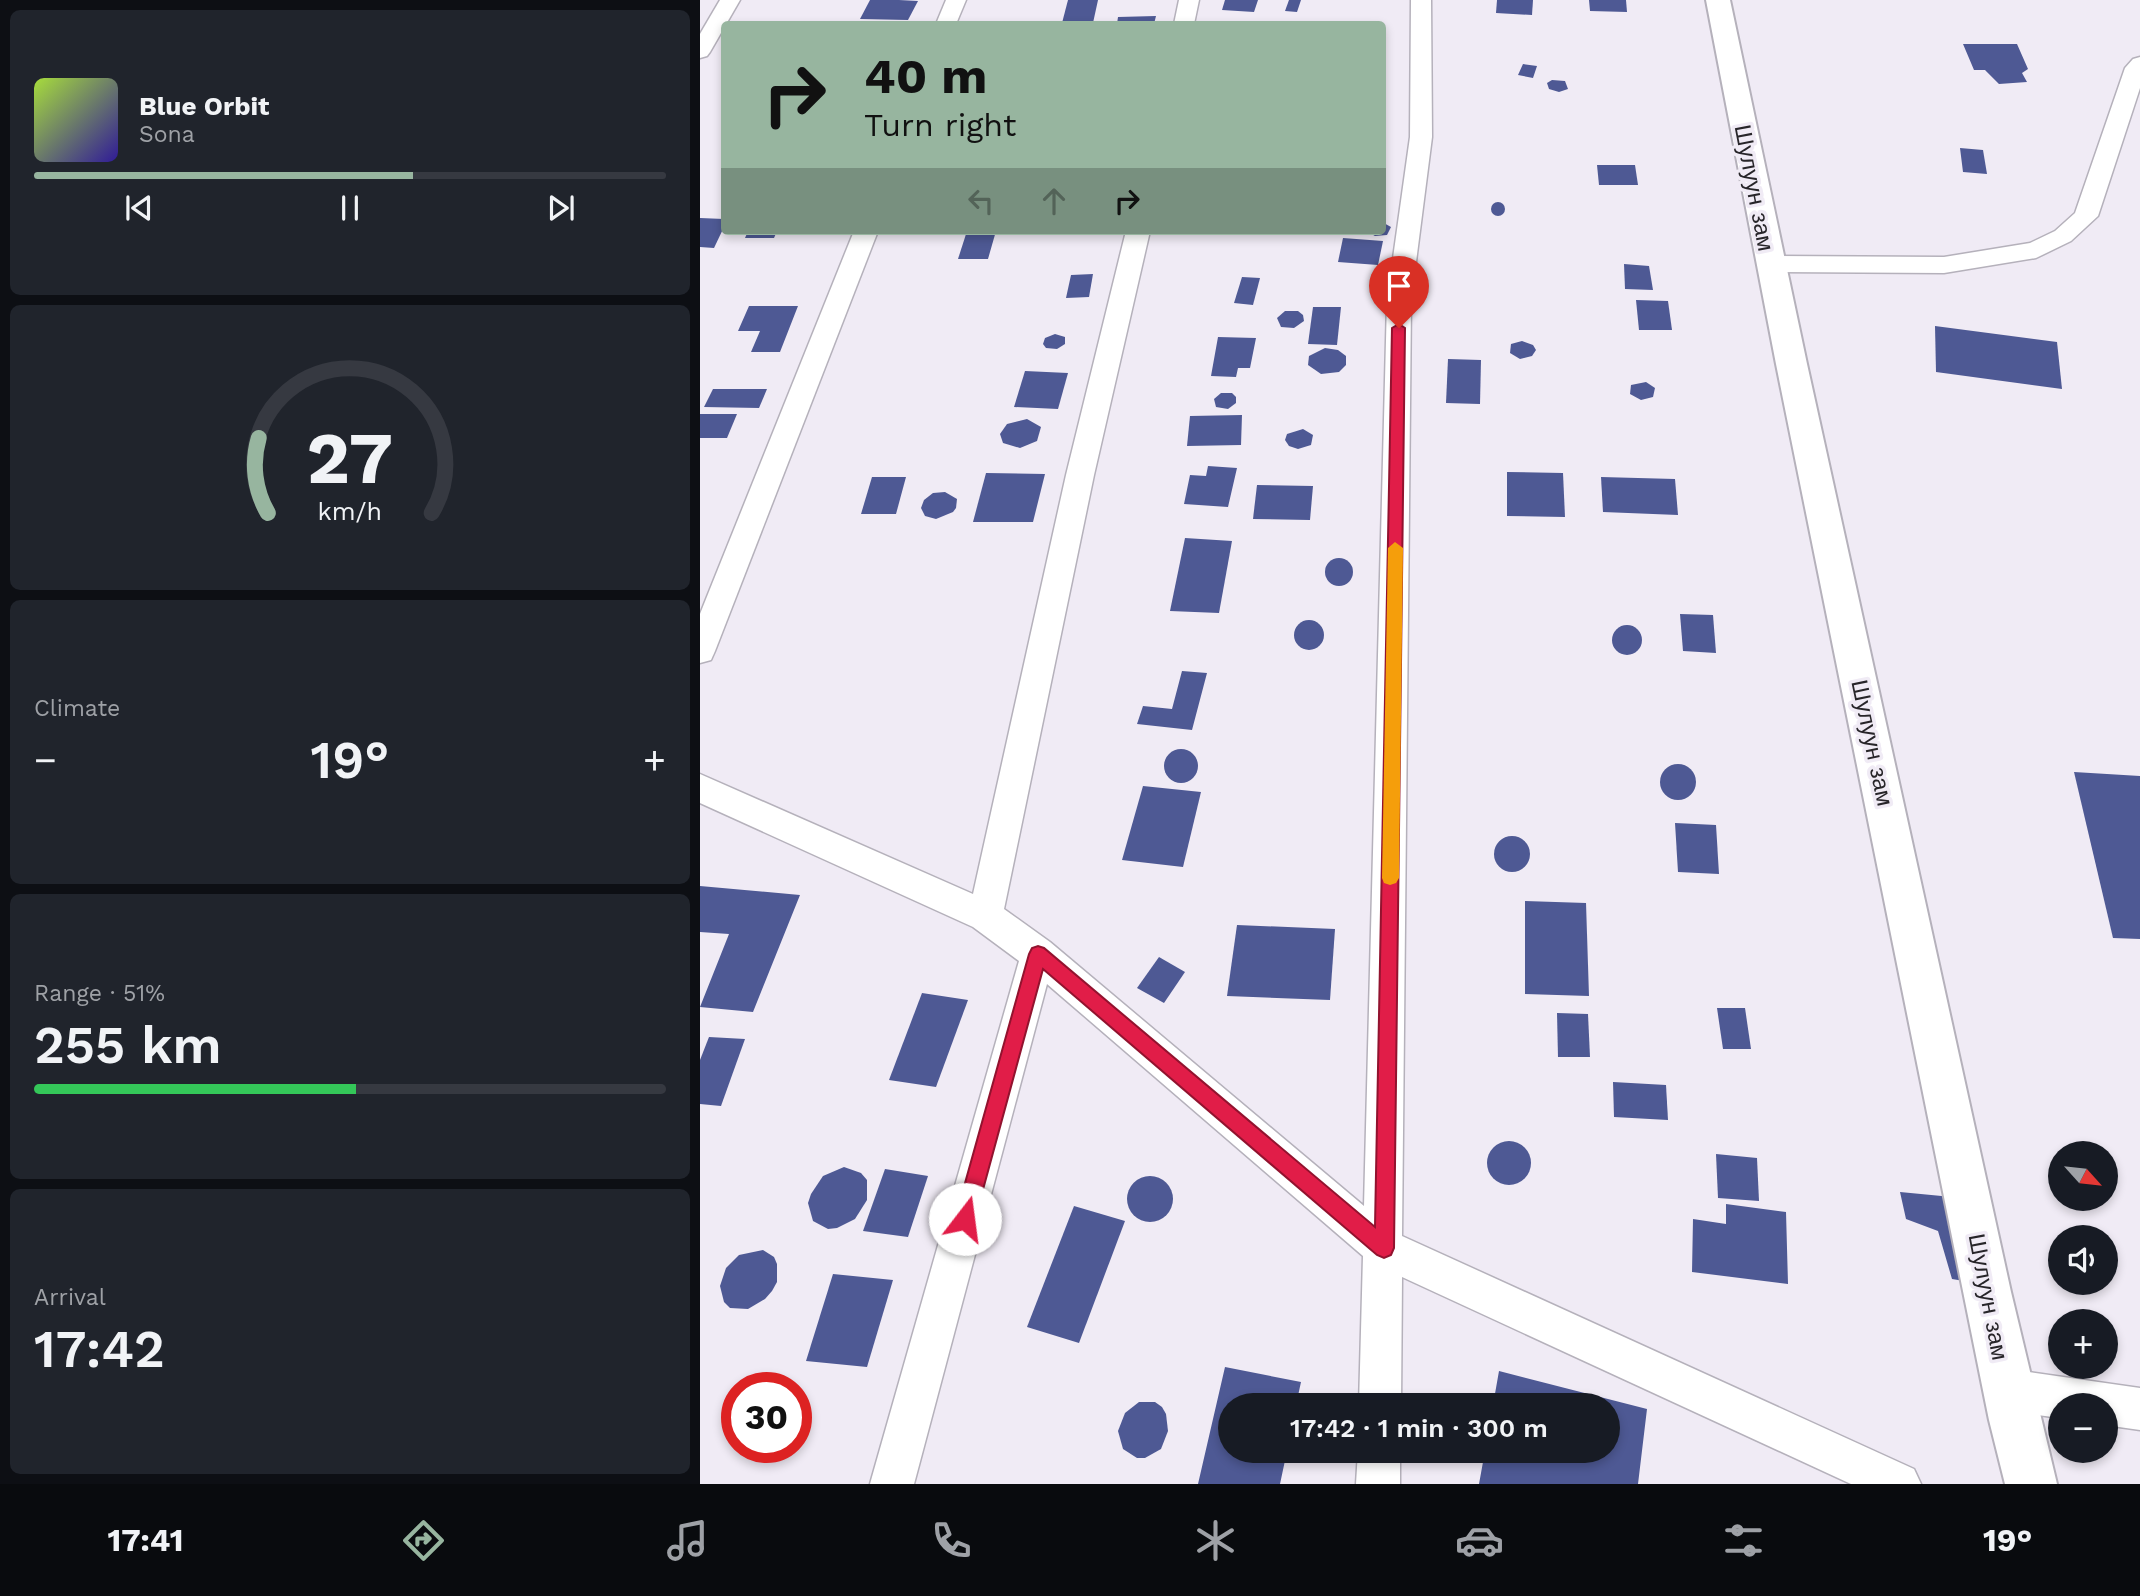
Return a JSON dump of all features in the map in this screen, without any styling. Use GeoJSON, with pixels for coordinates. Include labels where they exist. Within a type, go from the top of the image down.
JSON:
{"type":"FeatureCollection","features":[{"type":"Feature","properties":{"kind":"street"},"geometry":{"type":"LineString","coordinates":[[700,52],[730,0]]}},
{"type":"Feature","properties":{"kind":"street"},"geometry":{"type":"LineString","coordinates":[[947,21],[956,0]]}},
{"type":"Feature","properties":{"kind":"street"},"geometry":{"type":"LineString","coordinates":[[1185,21],[1189,0]]}},
{"type":"Feature","properties":{"kind":"street"},"geometry":{"type":"LineString","coordinates":[[1380,1393],[1399,301],[1421,137],[1421,0]]}},
{"type":"Feature","properties":{"kind":"street","name":"Шулуун зам"},"geometry":{"type":"LineString","coordinates":[[1718,0],[1769,264],[1956,1132],[2007,1390],[2031,1484]]}},
{"type":"Feature","properties":{"kind":"street"},"geometry":{"type":"LineString","coordinates":[[1769,264],[1944,265],[2036,250],[2063,236],[2086,216],[2136,68],[2140,63]]}},
{"type":"Feature","properties":{"kind":"street"},"geometry":{"type":"LineString","coordinates":[[700,651],[864,235]]}},
{"type":"Feature","properties":{"kind":"street"},"geometry":{"type":"LineString","coordinates":[[985,916],[1077,489],[1137,235]]}},
{"type":"Feature","properties":{"kind":"street"},"geometry":{"type":"LineString","coordinates":[[700,788],[985,916],[1038,954],[1384,1248],[1899,1484]]}},
{"type":"Feature","properties":{"kind":"street"},"geometry":{"type":"LineString","coordinates":[[892,1484],[1038,954]]}},
{"type":"Feature","properties":{"kind":"street"},"geometry":{"type":"LineString","coordinates":[[2007,1390],[2140,1409]]}},
{"type":"Feature","properties":{"kind":"street"},"geometry":{"type":"LineString","coordinates":[[1378,1484],[1379,1463]]}},
{"type":"Feature","properties":{"kind":"building"},"geometry":{"type":"Polygon","coordinates":[[[870,0],[918,1],[908,20],[860,19],[870,0]]]}},
{"type":"Feature","properties":{"kind":"building"},"geometry":{"type":"Polygon","coordinates":[[[1068,0],[1098,0],[1093,21],[1063,21],[1068,0]]]}},
{"type":"Feature","properties":{"kind":"building"},"geometry":{"type":"Polygon","coordinates":[[[1225,0],[1258,0],[1254,12],[1222,10],[1225,0]]]}},
{"type":"Feature","properties":{"kind":"building"},"geometry":{"type":"Polygon","coordinates":[[[1289,0],[1301,0],[1297,12],[1285,11],[1289,0]]]}},
{"type":"Feature","properties":{"kind":"building"},"geometry":{"type":"Polygon","coordinates":[[[1497,0],[1533,0],[1532,15],[1496,13],[1497,0]]]}},
{"type":"Feature","properties":{"kind":"building"},"geometry":{"type":"Polygon","coordinates":[[[1589,0],[1626,0],[1627,12],[1590,11],[1589,0]]]}},
{"type":"Feature","properties":{"kind":"building"},"geometry":{"type":"Polygon","coordinates":[[[1156,16],[1155,21],[1117,21],[1118,17],[1156,16]]]}},
{"type":"Feature","properties":{"kind":"building"},"geometry":{"type":"Polygon","coordinates":[[[1963,44],[2017,44],[2028,69],[2022,73],[2027,82],[1999,84],[1985,70],[1974,70],[1963,44]]]}},
{"type":"Feature","properties":{"kind":"building"},"geometry":{"type":"Polygon","coordinates":[[[1523,64],[1537,66],[1533,78],[1518,75],[1523,64]]]}},
{"type":"Feature","properties":{"kind":"building"},"geometry":{"type":"Polygon","coordinates":[[[1552,80],[1565,81],[1568,89],[1559,92],[1549,89],[1547,83],[1552,80]]]}},
{"type":"Feature","properties":{"kind":"building"},"geometry":{"type":"Polygon","coordinates":[[[1960,148],[1983,150],[1987,174],[1963,172],[1960,148]]]}},
{"type":"Feature","properties":{"kind":"building"},"geometry":{"type":"Polygon","coordinates":[[[1597,165],[1635,165],[1638,185],[1599,185],[1597,165]]]}},
{"type":"Feature","properties":{"kind":"building"},"geometry":{"type":"Polygon","coordinates":[[[1498,202],[1503,204],[1503,214],[1498,216],[1493,214],[1491,209],[1493,204],[1498,202]]]}},
{"type":"Feature","properties":{"kind":"building"},"geometry":{"type":"Polygon","coordinates":[[[700,218],[721,219],[721,233],[714,248],[700,247],[700,218]]]}},
{"type":"Feature","properties":{"kind":"building"},"geometry":{"type":"Polygon","coordinates":[[[1386,224],[1391,227],[1387,235],[1375,236],[1386,235],[1386,224]]]}},
{"type":"Feature","properties":{"kind":"building"},"geometry":{"type":"Polygon","coordinates":[[[746,235],[775,235],[774,238],[745,238],[746,235]]]}},
{"type":"Feature","properties":{"kind":"building"},"geometry":{"type":"Polygon","coordinates":[[[966,235],[995,235],[988,259],[958,259],[966,235]]]}},
{"type":"Feature","properties":{"kind":"building"},"geometry":{"type":"Polygon","coordinates":[[[1343,238],[1383,241],[1378,265],[1338,262],[1343,238]]]}},
{"type":"Feature","properties":{"kind":"building"},"geometry":{"type":"Polygon","coordinates":[[[1624,264],[1649,266],[1653,290],[1625,289],[1624,264]]]}},
{"type":"Feature","properties":{"kind":"building"},"geometry":{"type":"Polygon","coordinates":[[[1093,274],[1089,297],[1066,298],[1071,275],[1093,274]]]}},
{"type":"Feature","properties":{"kind":"building"},"geometry":{"type":"Polygon","coordinates":[[[1242,277],[1260,278],[1253,305],[1234,303],[1242,277]]]}},
{"type":"Feature","properties":{"kind":"building"},"geometry":{"type":"Polygon","coordinates":[[[1636,300],[1668,301],[1672,330],[1639,330],[1636,300]]]}},
{"type":"Feature","properties":{"kind":"building"},"geometry":{"type":"Polygon","coordinates":[[[749,306],[798,306],[780,352],[751,352],[760,331],[738,331],[749,306]]]}},
{"type":"Feature","properties":{"kind":"building"},"geometry":{"type":"Polygon","coordinates":[[[1313,307],[1341,307],[1337,345],[1308,344],[1313,307]]]}},
{"type":"Feature","properties":{"kind":"building"},"geometry":{"type":"Polygon","coordinates":[[[1285,311],[1298,311],[1303,315],[1304,321],[1294,328],[1281,327],[1277,318],[1285,311]]]}},
{"type":"Feature","properties":{"kind":"building"},"geometry":{"type":"Polygon","coordinates":[[[1935,326],[2057,342],[2062,389],[1936,372],[1935,326]]]}},
{"type":"Feature","properties":{"kind":"building"},"geometry":{"type":"Polygon","coordinates":[[[1055,334],[1065,337],[1065,344],[1057,349],[1046,348],[1043,344],[1045,338],[1055,334]]]}},
{"type":"Feature","properties":{"kind":"building"},"geometry":{"type":"Polygon","coordinates":[[[1218,337],[1256,338],[1250,368],[1238,368],[1236,377],[1211,376],[1218,337]]]}},
{"type":"Feature","properties":{"kind":"building"},"geometry":{"type":"Polygon","coordinates":[[[1522,341],[1533,345],[1536,350],[1532,356],[1520,359],[1510,353],[1511,344],[1522,341]]]}},
{"type":"Feature","properties":{"kind":"building"},"geometry":{"type":"Polygon","coordinates":[[[1325,348],[1338,350],[1346,356],[1346,365],[1339,372],[1321,374],[1308,365],[1309,356],[1325,348]]]}},
{"type":"Feature","properties":{"kind":"building"},"geometry":{"type":"Polygon","coordinates":[[[1448,359],[1481,360],[1480,404],[1446,403],[1448,359]]]}},
{"type":"Feature","properties":{"kind":"building"},"geometry":{"type":"Polygon","coordinates":[[[1025,371],[1068,373],[1058,409],[1014,407],[1025,371]]]}},
{"type":"Feature","properties":{"kind":"building"},"geometry":{"type":"Polygon","coordinates":[[[1646,382],[1655,388],[1653,397],[1641,400],[1630,394],[1631,385],[1646,382]]]}},
{"type":"Feature","properties":{"kind":"building"},"geometry":{"type":"Polygon","coordinates":[[[713,389],[767,389],[759,408],[704,407],[713,389]]]}},
{"type":"Feature","properties":{"kind":"building"},"geometry":{"type":"Polygon","coordinates":[[[1221,393],[1232,393],[1236,397],[1236,403],[1228,409],[1216,407],[1214,399],[1221,393]]]}},
{"type":"Feature","properties":{"kind":"building"},"geometry":{"type":"Polygon","coordinates":[[[700,414],[737,414],[727,438],[700,438],[700,414]]]}},
{"type":"Feature","properties":{"kind":"building"},"geometry":{"type":"Polygon","coordinates":[[[1242,415],[1241,445],[1187,446],[1190,416],[1242,415]]]}},
{"type":"Feature","properties":{"kind":"building"},"geometry":{"type":"Polygon","coordinates":[[[1027,419],[1041,427],[1037,441],[1020,448],[1003,443],[1000,434],[1007,424],[1027,419]]]}},
{"type":"Feature","properties":{"kind":"building"},"geometry":{"type":"Polygon","coordinates":[[[1303,429],[1313,435],[1311,445],[1298,449],[1289,446],[1285,440],[1287,434],[1303,429]]]}},
{"type":"Feature","properties":{"kind":"building"},"geometry":{"type":"Polygon","coordinates":[[[1208,466],[1237,468],[1228,507],[1184,504],[1190,475],[1206,476],[1208,466]]]}},
{"type":"Feature","properties":{"kind":"building"},"geometry":{"type":"Polygon","coordinates":[[[1507,472],[1563,473],[1565,517],[1507,516],[1507,472]]]}},
{"type":"Feature","properties":{"kind":"building"},"geometry":{"type":"Polygon","coordinates":[[[986,473],[1045,474],[1033,522],[973,522],[986,473]]]}},
{"type":"Feature","properties":{"kind":"building"},"geometry":{"type":"Polygon","coordinates":[[[872,477],[906,477],[896,514],[861,514],[872,477]]]}},
{"type":"Feature","properties":{"kind":"building"},"geometry":{"type":"Polygon","coordinates":[[[1601,477],[1675,479],[1678,515],[1603,512],[1601,477]]]}},
{"type":"Feature","properties":{"kind":"building"},"geometry":{"type":"Polygon","coordinates":[[[1257,485],[1313,486],[1310,520],[1253,519],[1257,485]]]}},
{"type":"Feature","properties":{"kind":"building"},"geometry":{"type":"Polygon","coordinates":[[[945,492],[957,499],[953,512],[936,519],[925,516],[921,508],[924,500],[933,493],[945,492]]]}},
{"type":"Feature","properties":{"kind":"building"},"geometry":{"type":"Polygon","coordinates":[[[1185,538],[1232,541],[1219,613],[1170,611],[1185,538]]]}},
{"type":"Feature","properties":{"kind":"building"},"geometry":{"type":"Polygon","coordinates":[[[1339,558],[1349,562],[1353,572],[1349,582],[1339,586],[1329,582],[1325,572],[1329,562],[1339,558]]]}},
{"type":"Feature","properties":{"kind":"building"},"geometry":{"type":"Polygon","coordinates":[[[1680,614],[1713,615],[1716,653],[1683,651],[1680,614]]]}},
{"type":"Feature","properties":{"kind":"building"},"geometry":{"type":"Polygon","coordinates":[[[1309,620],[1320,624],[1324,635],[1320,646],[1309,650],[1298,646],[1294,635],[1298,624],[1309,620]]]}},
{"type":"Feature","properties":{"kind":"building"},"geometry":{"type":"Polygon","coordinates":[[[1627,625],[1633,626],[1641,634],[1641,646],[1633,654],[1627,655],[1621,654],[1613,646],[1612,640],[1613,634],[1621,626],[1627,625]]]}},
{"type":"Feature","properties":{"kind":"building"},"geometry":{"type":"Polygon","coordinates":[[[1182,671],[1207,673],[1192,730],[1137,724],[1143,706],[1172,709],[1182,671]]]}},
{"type":"Feature","properties":{"kind":"building"},"geometry":{"type":"Polygon","coordinates":[[[1181,749],[1193,754],[1198,766],[1193,778],[1181,783],[1169,778],[1164,766],[1169,754],[1181,749]]]}},
{"type":"Feature","properties":{"kind":"building"},"geometry":{"type":"Polygon","coordinates":[[[1678,764],[1691,769],[1696,782],[1691,795],[1678,800],[1665,795],[1660,782],[1665,769],[1678,764]]]}},
{"type":"Feature","properties":{"kind":"building"},"geometry":{"type":"Polygon","coordinates":[[[2074,772],[2140,776],[2140,939],[2113,938],[2074,772]]]}},
{"type":"Feature","properties":{"kind":"building"},"geometry":{"type":"Polygon","coordinates":[[[1143,786],[1201,792],[1183,867],[1122,860],[1143,786]]]}},
{"type":"Feature","properties":{"kind":"building"},"geometry":{"type":"Polygon","coordinates":[[[1675,823],[1716,825],[1719,874],[1678,872],[1675,823]]]}},
{"type":"Feature","properties":{"kind":"building"},"geometry":{"type":"Polygon","coordinates":[[[1512,836],[1525,841],[1530,854],[1525,867],[1512,872],[1499,867],[1494,854],[1499,841],[1512,836]]]}},
{"type":"Feature","properties":{"kind":"building"},"geometry":{"type":"Polygon","coordinates":[[[700,886],[800,895],[753,1012],[700,1007],[729,934],[700,932],[700,886]]]}},
{"type":"Feature","properties":{"kind":"building"},"geometry":{"type":"Polygon","coordinates":[[[1525,901],[1586,903],[1589,996],[1525,994],[1525,901]]]}},
{"type":"Feature","properties":{"kind":"building"},"geometry":{"type":"Polygon","coordinates":[[[1237,925],[1335,929],[1330,1000],[1227,996],[1237,925]]]}},
{"type":"Feature","properties":{"kind":"building"},"geometry":{"type":"Polygon","coordinates":[[[1159,957],[1185,972],[1164,1003],[1137,988],[1159,957]]]}},
{"type":"Feature","properties":{"kind":"building"},"geometry":{"type":"Polygon","coordinates":[[[922,993],[968,1000],[936,1087],[889,1080],[922,993]]]}},
{"type":"Feature","properties":{"kind":"building"},"geometry":{"type":"Polygon","coordinates":[[[1717,1008],[1745,1008],[1751,1049],[1723,1049],[1717,1008]]]}},
{"type":"Feature","properties":{"kind":"building"},"geometry":{"type":"Polygon","coordinates":[[[1557,1013],[1588,1014],[1590,1057],[1558,1057],[1557,1013]]]}},
{"type":"Feature","properties":{"kind":"building"},"geometry":{"type":"Polygon","coordinates":[[[709,1037],[745,1039],[721,1106],[700,1104],[700,1060],[709,1037]]]}},
{"type":"Feature","properties":{"kind":"building"},"geometry":{"type":"Polygon","coordinates":[[[1613,1082],[1666,1085],[1668,1120],[1614,1117],[1613,1082]]]}},
{"type":"Feature","properties":{"kind":"building"},"geometry":{"type":"Polygon","coordinates":[[[1509,1141],[1525,1147],[1531,1163],[1525,1179],[1509,1185],[1493,1179],[1487,1163],[1493,1147],[1509,1141]]]}},
{"type":"Feature","properties":{"kind":"building"},"geometry":{"type":"Polygon","coordinates":[[[1716,1154],[1757,1158],[1759,1201],[1718,1198],[1716,1154]]]}},
{"type":"Feature","properties":{"kind":"building"},"geometry":{"type":"Polygon","coordinates":[[[844,1167],[861,1173],[867,1180],[867,1200],[855,1219],[837,1228],[828,1229],[813,1221],[808,1203],[823,1176],[844,1167]]]}},
{"type":"Feature","properties":{"kind":"building"},"geometry":{"type":"Polygon","coordinates":[[[885,1169],[928,1176],[908,1237],[863,1231],[885,1169]]]}},
{"type":"Feature","properties":{"kind":"building"},"geometry":{"type":"Polygon","coordinates":[[[1150,1176],[1166,1183],[1173,1199],[1166,1215],[1150,1222],[1134,1215],[1127,1199],[1134,1183],[1150,1176]]]}},
{"type":"Feature","properties":{"kind":"building"},"geometry":{"type":"Polygon","coordinates":[[[1900,1192],[1952,1197],[1970,1282],[1952,1279],[1938,1231],[1906,1219],[1900,1192]]]}},
{"type":"Feature","properties":{"kind":"building"},"geometry":{"type":"Polygon","coordinates":[[[1726,1204],[1786,1212],[1788,1284],[1692,1272],[1693,1219],[1726,1224],[1726,1204]]]}},
{"type":"Feature","properties":{"kind":"building"},"geometry":{"type":"Polygon","coordinates":[[[1074,1206],[1125,1221],[1079,1343],[1027,1327],[1074,1206]]]}},
{"type":"Feature","properties":{"kind":"building"},"geometry":{"type":"Polygon","coordinates":[[[763,1250],[774,1257],[777,1264],[777,1282],[772,1291],[765,1299],[748,1309],[730,1308],[724,1302],[720,1286],[726,1268],[739,1255],[763,1250]]]}},
{"type":"Feature","properties":{"kind":"building"},"geometry":{"type":"Polygon","coordinates":[[[833,1274],[893,1280],[867,1367],[806,1361],[833,1274]]]}},
{"type":"Feature","properties":{"kind":"building"},"geometry":{"type":"Polygon","coordinates":[[[1225,1367],[1301,1382],[1299,1393],[1219,1393],[1225,1367]]]}},
{"type":"Feature","properties":{"kind":"building"},"geometry":{"type":"Polygon","coordinates":[[[1499,1371],[1585,1393],[1495,1393],[1499,1371]]]}},
{"type":"Feature","properties":{"kind":"building"},"geometry":{"type":"Polygon","coordinates":[[[1218,1397],[1218,1463],[1284,1463],[1280,1484],[1198,1484],[1218,1397]]]}},
{"type":"Feature","properties":{"kind":"building"},"geometry":{"type":"Polygon","coordinates":[[[1139,1402],[1155,1402],[1162,1407],[1166,1414],[1168,1431],[1161,1449],[1145,1458],[1137,1458],[1123,1449],[1118,1431],[1125,1413],[1139,1402]]]}},
{"type":"Feature","properties":{"kind":"building"},"geometry":{"type":"Polygon","coordinates":[[[1620,1402],[1647,1409],[1638,1484],[1479,1484],[1483,1463],[1620,1463],[1620,1402]]]}},
{"type":"Feature","properties":{"kind":"slow traffic"},"geometry":{"type":"LineString","coordinates":[[1390,878],[1395,548]]}},
{"type":"Feature","properties":{"kind":"route"},"geometry":{"type":"LineString","coordinates":[[965,1219],[1038,954],[1384,1248],[1399,328]]}}]}
